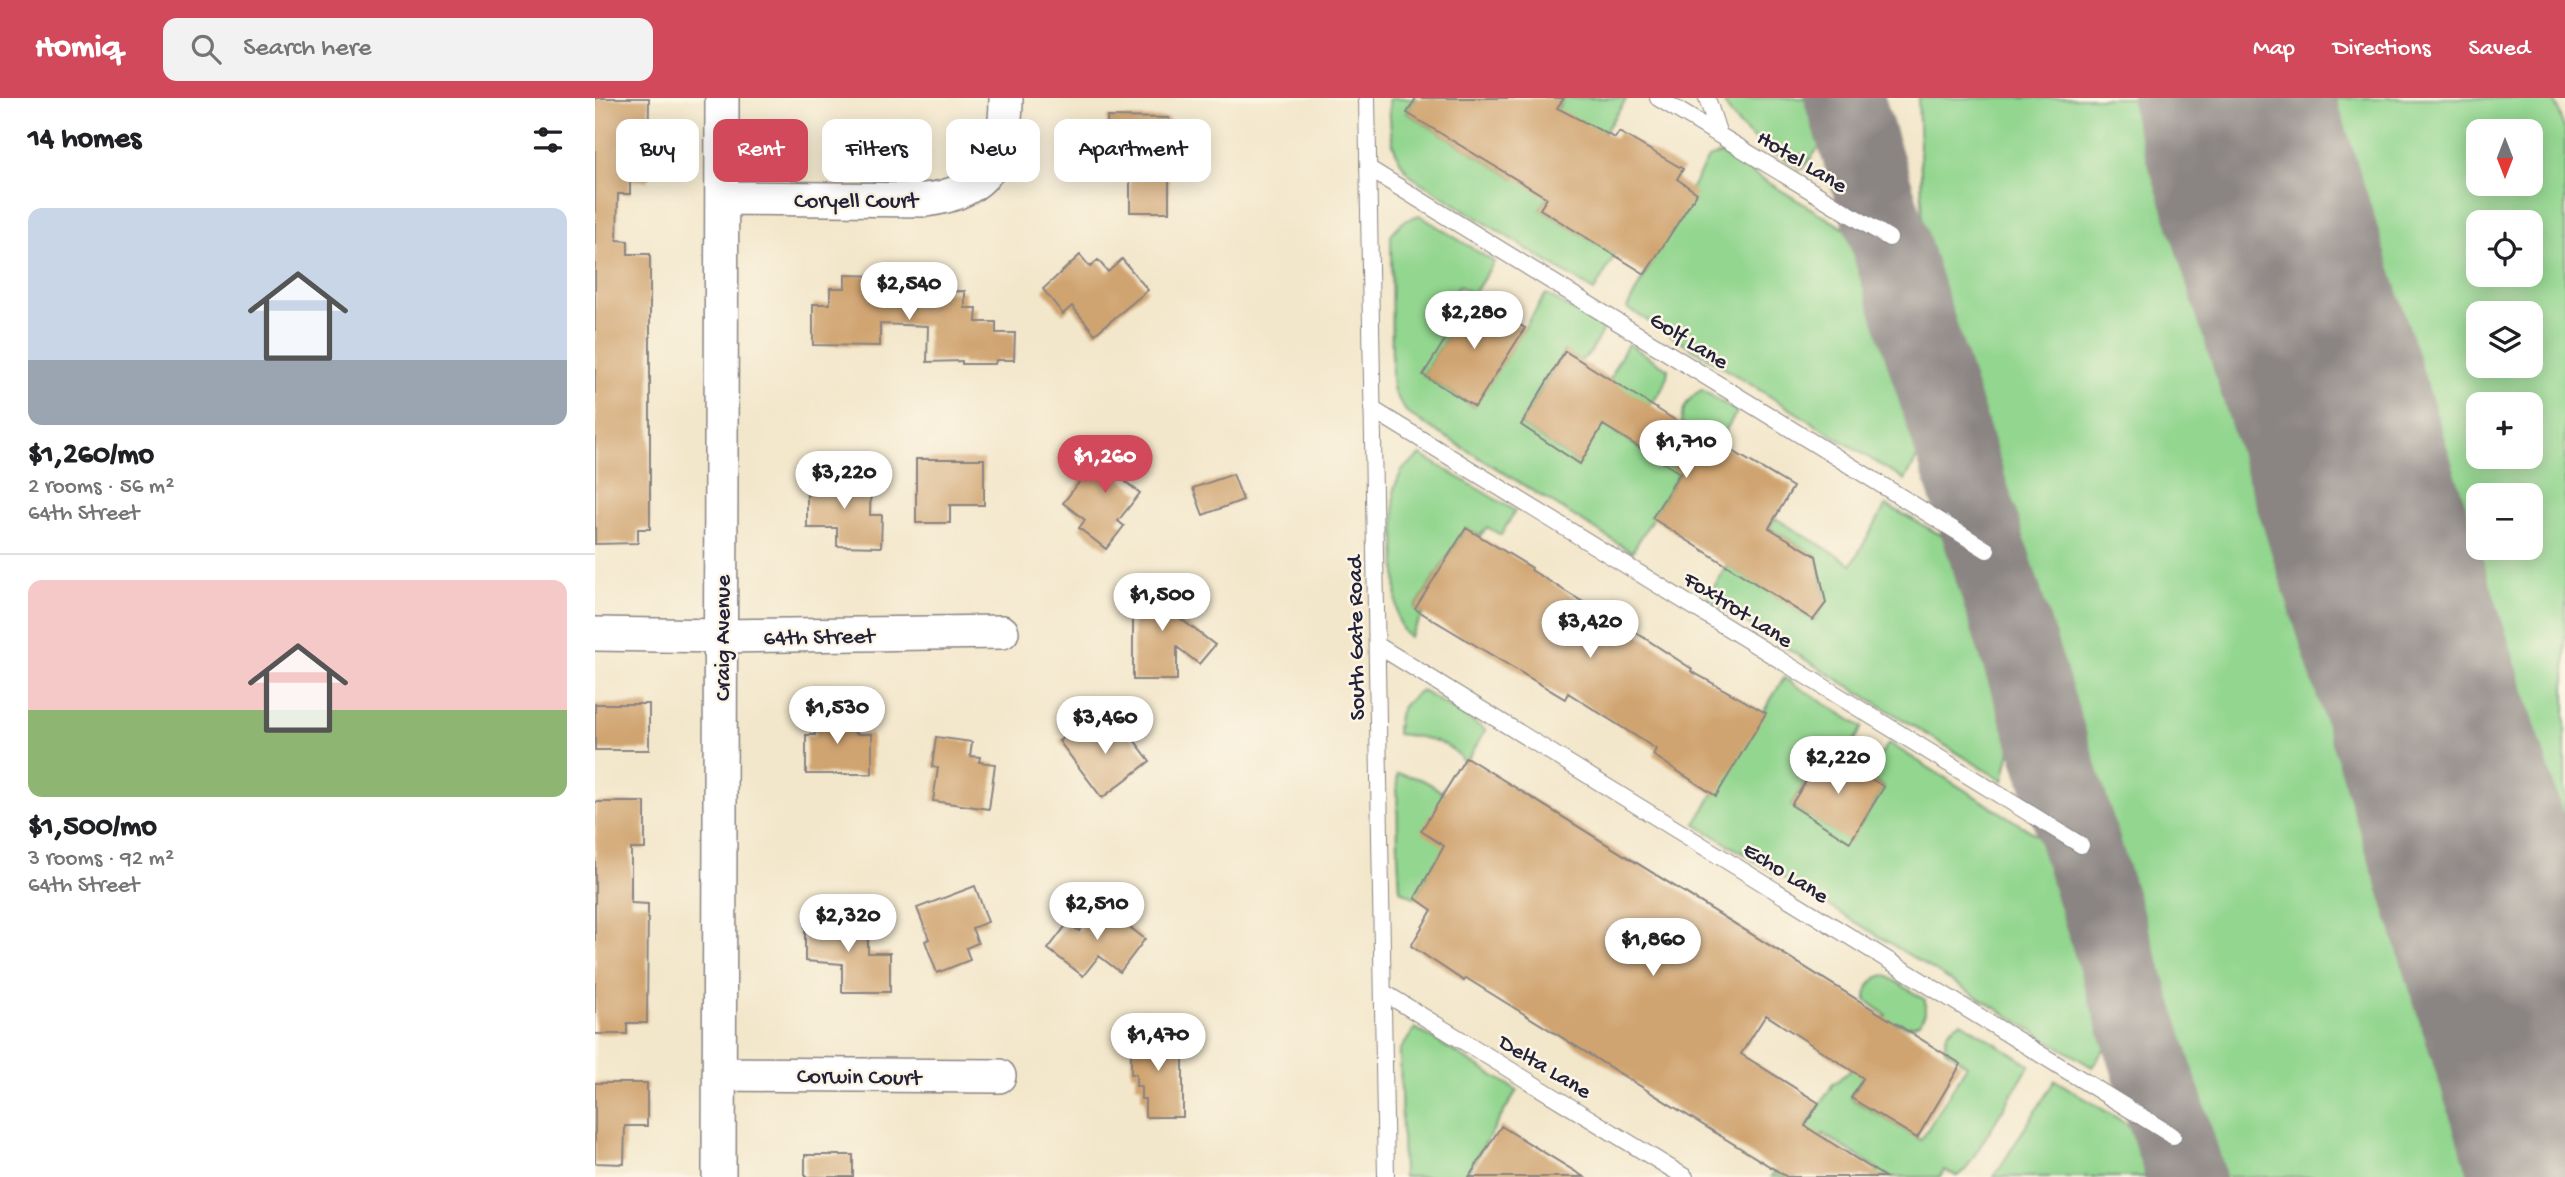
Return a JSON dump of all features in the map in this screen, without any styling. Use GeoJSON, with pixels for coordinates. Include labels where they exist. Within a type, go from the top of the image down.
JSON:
{"type":"FeatureCollection","features":[{"type":"Feature","properties":{"kind":"street","name":"Craig Avenue"},"geometry":{"type":"LineString","coordinates":[[719,1177],[722,98]]}},
{"type":"Feature","properties":{"kind":"street","name":"Coryell Court"},"geometry":{"type":"LineString","coordinates":[[722,198],[925,200],[955,194],[970,187],[982,176],[999,152],[1004,136],[1006,98]]}},
{"type":"Feature","properties":{"kind":"street","name":"64th Street"},"geometry":{"type":"LineString","coordinates":[[595,634],[721,636],[1002,632]]}},
{"type":"Feature","properties":{"kind":"street","name":"Corwin Court"},"geometry":{"type":"LineString","coordinates":[[719,1074],[999,1076]]}},
{"type":"Feature","properties":{"kind":"lane","name":"South Gate Road"},"geometry":{"type":"LineString","coordinates":[[1367,98],[1386,1177]]}},
{"type":"Feature","properties":{"kind":"lane","name":"Hotel Lane"},"geometry":{"type":"LineString","coordinates":[[1658,98],[1889,238]]}},
{"type":"Feature","properties":{"kind":"lane"},"geometry":{"type":"LineString","coordinates":[[1707,98],[1719,135]]}},
{"type":"Feature","properties":{"kind":"lane","name":"Golf Lane"},"geometry":{"type":"LineString","coordinates":[[1368,168],[1987,550]]}},
{"type":"Feature","properties":{"kind":"lane","name":"Foxtrot Lane"},"geometry":{"type":"LineString","coordinates":[[1372,409],[2081,845]]}},
{"type":"Feature","properties":{"kind":"lane","name":"Echo Lane"},"geometry":{"type":"LineString","coordinates":[[1377,645],[2173,1136]]}},
{"type":"Feature","properties":{"kind":"lane","name":"Delta Lane"},"geometry":{"type":"LineString","coordinates":[[1383,992],[1685,1177]]}},
{"type":"Feature","properties":{"kind":"green space"},"geometry":{"type":"Polygon","coordinates":[[[1389,98],[1416,98],[1407,113],[1514,178],[1564,98],[1627,98],[1604,133],[1591,127],[1540,209],[1615,255],[1594,291],[1412,177],[1399,158],[1392,140],[1389,98]]]}},
{"type":"Feature","properties":{"kind":"green space"},"geometry":{"type":"Polygon","coordinates":[[[1722,98],[1807,98],[1822,144],[1802,169],[1756,140],[1736,122],[1722,98]]]}},
{"type":"Feature","properties":{"kind":"green space"},"geometry":{"type":"Polygon","coordinates":[[[1918,98],[2159,98],[2500,1177],[2224,1177],[1923,226],[1918,98]]]}},
{"type":"Feature","properties":{"kind":"green space"},"geometry":{"type":"Polygon","coordinates":[[[2302,98],[2554,98],[2565,132],[2565,922],[2302,98]]]}},
{"type":"Feature","properties":{"kind":"green space"},"geometry":{"type":"Polygon","coordinates":[[[1721,154],[1848,231],[1920,453],[1905,480],[1627,308],[1708,158],[1721,154]]]}},
{"type":"Feature","properties":{"kind":"green space"},"geometry":{"type":"Polygon","coordinates":[[[1419,215],[1494,262],[1473,295],[1459,286],[1448,303],[1462,313],[1423,375],[1474,407],[1546,294],[1603,329],[1590,353],[1580,361],[1564,351],[1521,425],[1579,463],[1614,369],[1628,344],[1668,369],[1662,389],[1656,397],[1615,432],[1668,466],[1691,431],[1681,423],[1684,408],[1693,396],[1702,390],[1737,412],[1718,442],[1703,434],[1632,552],[1407,413],[1394,392],[1392,380],[1391,236],[1403,222],[1419,215]]]}},
{"type":"Feature","properties":{"kind":"green space"},"geometry":{"type":"Polygon","coordinates":[[[1421,455],[1515,511],[1501,535],[1487,527],[1480,536],[1466,528],[1415,608],[1423,614],[1409,637],[1403,631],[1397,616],[1394,489],[1402,470],[1421,455]]]}},
{"type":"Feature","properties":{"kind":"green space"},"geometry":{"type":"Polygon","coordinates":[[[1886,505],[1950,540],[2012,742],[2003,781],[1707,599],[1727,565],[1814,620],[1826,603],[1816,556],[1769,528],[1775,518],[1852,564],[1886,505]]]}},
{"type":"Feature","properties":{"kind":"green space"},"geometry":{"type":"Polygon","coordinates":[[[1784,678],[1862,727],[1849,751],[1837,757],[1825,750],[1791,805],[1850,841],[1884,787],[1875,780],[1875,762],[1889,743],[2043,839],[2108,1044],[2092,1067],[1695,824],[1784,678]]]}},
{"type":"Feature","properties":{"kind":"green space"},"geometry":{"type":"Polygon","coordinates":[[[1421,690],[1486,730],[1468,759],[1463,761],[1450,748],[1434,740],[1397,734],[1402,708],[1421,690]]]}},
{"type":"Feature","properties":{"kind":"green space"},"geometry":{"type":"Polygon","coordinates":[[[1397,774],[1422,780],[1444,794],[1445,846],[1415,898],[1400,890],[1397,774]]]}},
{"type":"Feature","properties":{"kind":"green space"},"geometry":{"type":"Polygon","coordinates":[[[1885,975],[1925,1000],[1925,1013],[1920,1023],[1907,1027],[1897,1022],[1850,1098],[1921,1140],[1967,1065],[1945,1049],[1948,1032],[1961,1022],[2030,1065],[1966,1169],[1957,1176],[1944,1170],[1940,1177],[1873,1177],[1878,1169],[1823,1134],[1796,1177],[1771,1177],[1774,1172],[1777,1173],[1833,1084],[1851,1070],[1886,1015],[1866,1000],[1871,983],[1885,975]]]}},
{"type":"Feature","properties":{"kind":"green space"},"geometry":{"type":"Polygon","coordinates":[[[1415,1028],[1517,1090],[1465,1177],[1403,1177],[1400,1051],[1415,1028]]]}},
{"type":"Feature","properties":{"kind":"green space"},"geometry":{"type":"Polygon","coordinates":[[[2055,1080],[2133,1128],[2149,1177],[1994,1177],[2055,1080]]]}},
{"type":"Feature","properties":{"kind":"building"},"geometry":{"type":"Polygon","coordinates":[[[595,98],[649,98],[649,119],[616,119],[616,182],[630,182],[630,194],[618,194],[617,240],[628,241],[628,254],[650,254],[650,529],[638,529],[638,543],[595,544],[595,98]]]}},
{"type":"Feature","properties":{"kind":"building"},"geometry":{"type":"Polygon","coordinates":[[[1416,98],[1564,98],[1557,108],[1615,138],[1619,132],[1683,169],[1677,179],[1697,193],[1645,274],[1540,209],[1547,198],[1407,113],[1416,98]]]}},
{"type":"Feature","properties":{"kind":"building"},"geometry":{"type":"Polygon","coordinates":[[[1107,117],[1169,118],[1169,119],[1107,117]]]}},
{"type":"Feature","properties":{"kind":"building"},"geometry":{"type":"Polygon","coordinates":[[[1130,182],[1169,182],[1169,212],[1130,212],[1130,182]]]}},
{"type":"Feature","properties":{"kind":"building"},"geometry":{"type":"Polygon","coordinates":[[[1080,255],[1090,267],[1098,260],[1108,272],[1122,259],[1148,290],[1095,334],[1072,306],[1063,314],[1043,289],[1080,255]]]}},
{"type":"Feature","properties":{"kind":"building"},"geometry":{"type":"Polygon","coordinates":[[[845,275],[884,276],[884,294],[965,291],[965,308],[977,308],[976,322],[996,322],[996,333],[1015,333],[1014,360],[996,360],[995,364],[927,362],[928,326],[880,324],[880,346],[813,345],[813,304],[830,304],[830,288],[845,288],[845,275]]]}},
{"type":"Feature","properties":{"kind":"building"},"geometry":{"type":"Polygon","coordinates":[[[1473,295],[1525,328],[1475,407],[1423,375],[1473,295]]]}},
{"type":"Feature","properties":{"kind":"building"},"geometry":{"type":"Polygon","coordinates":[[[1565,351],[1702,437],[1704,434],[1793,487],[1769,528],[1816,556],[1826,603],[1813,620],[1652,518],[1680,473],[1603,425],[1580,464],[1521,425],[1565,351]]]}},
{"type":"Feature","properties":{"kind":"building"},"geometry":{"type":"Polygon","coordinates":[[[1113,439],[1138,458],[1122,479],[1140,493],[1118,521],[1124,526],[1106,549],[1079,528],[1085,520],[1063,503],[1113,439]]]}},
{"type":"Feature","properties":{"kind":"building"},"geometry":{"type":"Polygon","coordinates":[[[916,459],[984,459],[984,505],[950,505],[950,523],[916,523],[916,459]]]}},
{"type":"Feature","properties":{"kind":"building"},"geometry":{"type":"Polygon","coordinates":[[[1233,474],[1243,500],[1203,515],[1193,488],[1233,474]]]}},
{"type":"Feature","properties":{"kind":"building"},"geometry":{"type":"Polygon","coordinates":[[[807,480],[871,480],[870,515],[882,515],[881,547],[837,546],[837,528],[807,528],[807,480]]]}},
{"type":"Feature","properties":{"kind":"building"},"geometry":{"type":"Polygon","coordinates":[[[1466,528],[1622,626],[1623,624],[1692,669],[1691,671],[1766,713],[1716,796],[1653,755],[1656,749],[1568,693],[1565,699],[1415,609],[1466,528]]]}},
{"type":"Feature","properties":{"kind":"building"},"geometry":{"type":"Polygon","coordinates":[[[1133,582],[1177,582],[1177,616],[1215,645],[1199,664],[1177,647],[1177,680],[1133,680],[1133,582]]]}},
{"type":"Feature","properties":{"kind":"building"},"geometry":{"type":"Polygon","coordinates":[[[595,704],[649,704],[649,750],[595,750],[595,704]]]}},
{"type":"Feature","properties":{"kind":"building"},"geometry":{"type":"Polygon","coordinates":[[[815,707],[847,707],[847,731],[872,734],[872,774],[806,774],[806,735],[815,735],[815,707]]]}},
{"type":"Feature","properties":{"kind":"building"},"geometry":{"type":"Polygon","coordinates":[[[1084,722],[1095,735],[1102,730],[1105,735],[1121,723],[1150,761],[1102,798],[1059,741],[1084,722]]]}},
{"type":"Feature","properties":{"kind":"building"},"geometry":{"type":"Polygon","coordinates":[[[936,737],[972,742],[970,756],[980,757],[979,762],[995,764],[989,809],[933,801],[938,768],[932,767],[936,737]]]}},
{"type":"Feature","properties":{"kind":"building"},"geometry":{"type":"Polygon","coordinates":[[[1826,750],[1884,787],[1850,842],[1791,805],[1826,750]]]}},
{"type":"Feature","properties":{"kind":"building"},"geometry":{"type":"Polygon","coordinates":[[[1466,757],[1961,1064],[1917,1138],[1851,1098],[1863,1078],[1766,1015],[1741,1054],[1819,1103],[1805,1126],[1885,1177],[1787,1177],[1411,946],[1432,910],[1415,898],[1444,846],[1421,831],[1466,757]]]}},
{"type":"Feature","properties":{"kind":"building"},"geometry":{"type":"Polygon","coordinates":[[[595,802],[645,802],[645,849],[631,849],[631,903],[648,904],[647,1023],[627,1023],[627,1034],[595,1034],[595,802]]]}},
{"type":"Feature","properties":{"kind":"building"},"geometry":{"type":"Polygon","coordinates":[[[975,886],[988,922],[972,928],[978,943],[966,948],[970,960],[937,973],[925,941],[929,939],[917,908],[975,886]]]}},
{"type":"Feature","properties":{"kind":"building"},"geometry":{"type":"Polygon","coordinates":[[[1100,904],[1145,939],[1120,972],[1099,956],[1083,976],[1048,949],[1068,923],[1079,931],[1100,904]]]}},
{"type":"Feature","properties":{"kind":"building"},"geometry":{"type":"Polygon","coordinates":[[[805,919],[868,921],[868,953],[890,953],[890,992],[842,992],[842,964],[805,961],[805,919]]]}},
{"type":"Feature","properties":{"kind":"building"},"geometry":{"type":"Polygon","coordinates":[[[1131,1031],[1167,1031],[1167,1044],[1183,1044],[1183,1117],[1145,1117],[1145,1099],[1141,1099],[1141,1086],[1136,1086],[1136,1074],[1131,1074],[1131,1031]]]}},
{"type":"Feature","properties":{"kind":"building"},"geometry":{"type":"Polygon","coordinates":[[[595,1083],[647,1083],[647,1126],[625,1126],[624,1164],[595,1163],[595,1083]]]}},
{"type":"Feature","properties":{"kind":"building"},"geometry":{"type":"Polygon","coordinates":[[[1501,1126],[1584,1177],[1469,1177],[1501,1126]]]}},
{"type":"Feature","properties":{"kind":"building"},"geometry":{"type":"Polygon","coordinates":[[[805,1155],[853,1155],[853,1177],[805,1177],[805,1155]]]}},
{"type":"Feature","properties":{"kind":"taxiway"},"geometry":{"type":"LineString","coordinates":[[1844,98],[2186,1177]]}},
{"type":"Feature","properties":{"kind":"runway"},"geometry":{"type":"LineString","coordinates":[[2232,98],[2565,1150]]}}]}
